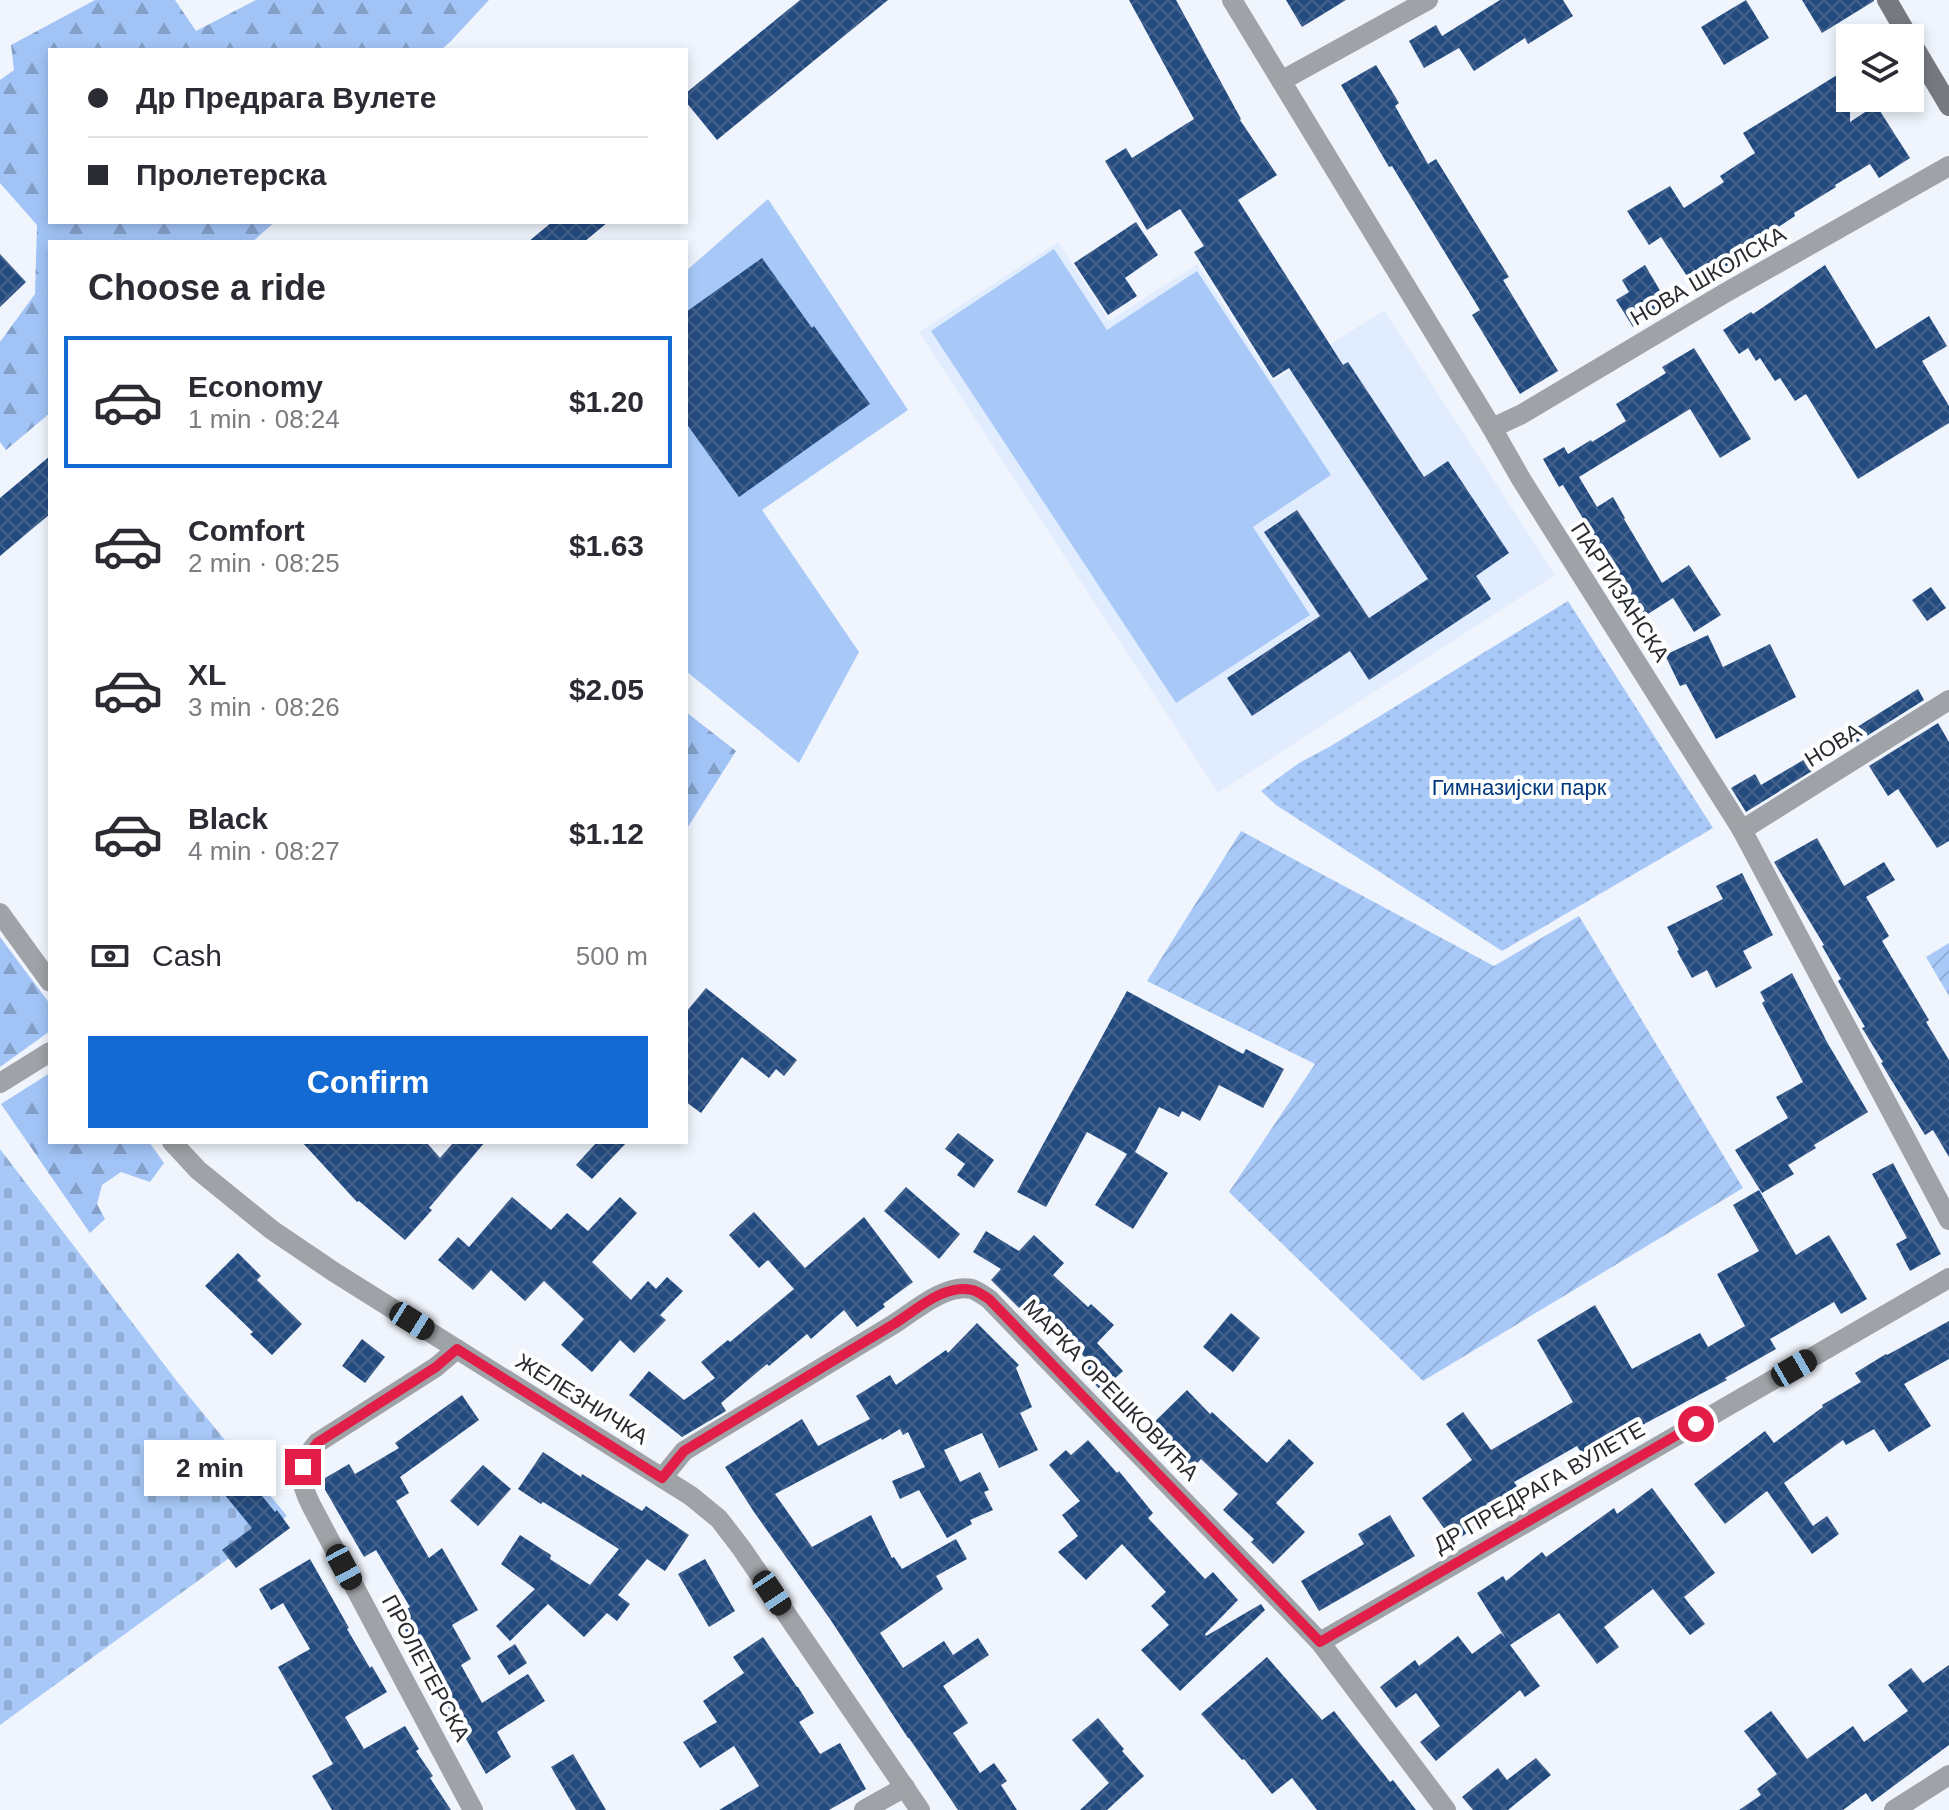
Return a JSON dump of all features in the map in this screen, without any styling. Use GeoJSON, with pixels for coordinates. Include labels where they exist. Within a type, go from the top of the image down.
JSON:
{"type":"FeatureCollection","features":[{"type":"Feature","properties":{"kind":"street","name":"ПАРТИЗАНСКА"},"geometry":{"type":"LineString","coordinates":[[1232,0],[1551,529],[1742,830],[1949,1220]]}},
{"type":"Feature","properties":{"kind":"street"},"geometry":{"type":"LineString","coordinates":[[1281,81],[1428,0]]}},
{"type":"Feature","properties":{"kind":"street"},"geometry":{"type":"LineString","coordinates":[[1887,0],[1901,24]]}},
{"type":"Feature","properties":{"kind":"street"},"geometry":{"type":"LineString","coordinates":[[1924,63],[1949,106]]}},
{"type":"Feature","properties":{"kind":"street","name":"НОВА ШКОЛСКА"},"geometry":{"type":"LineString","coordinates":[[1492,428],[1522,414],[1725,293],[1949,166]]}},
{"type":"Feature","properties":{"kind":"street","name":"НОВА"},"geometry":{"type":"LineString","coordinates":[[1742,830],[1949,700]]}},
{"type":"Feature","properties":{"kind":"street"},"geometry":{"type":"LineString","coordinates":[[0,913],[48,979]]}},
{"type":"Feature","properties":{"kind":"street"},"geometry":{"type":"LineString","coordinates":[[0,1083],[48,1053]]}},
{"type":"Feature","properties":{"kind":"street","name":"ЖЕЛЕЗНИЧКА"},"geometry":{"type":"LineString","coordinates":[[174,1144],[198,1170],[272,1230],[708,1509],[734,1537],[920,1810]]}},
{"type":"Feature","properties":{"kind":"street","name":"ДР ПРЕДРАГА ВУЛЕТЕ"},"geometry":{"type":"LineString","coordinates":[[1320,1642],[1949,1278]]}},
{"type":"Feature","properties":{"kind":"street","name":"МАРКА ОРЕШКОВИЋА"},"geometry":{"type":"LineString","coordinates":[[662,1478],[684,1451],[948,1291],[971,1289],[989,1299],[1320,1642],[1446,1810]]}},
{"type":"Feature","properties":{"kind":"street","name":"ПРОЛЕТЕРСКА"},"geometry":{"type":"LineString","coordinates":[[457,1349],[436,1367],[317,1443],[304,1461],[301,1475],[311,1505],[473,1810]]}},
{"type":"Feature","properties":{"kind":"street"},"geometry":{"type":"LineString","coordinates":[[1894,1810],[1949,1775]]}},
{"type":"Feature","properties":{"kind":"street"},"geometry":{"type":"LineString","coordinates":[[864,1810],[905,1787]]}},
{"type":"Feature","properties":{"kind":"shaded area"},"geometry":{"type":"Polygon","coordinates":[[[1058,242],[1109,321],[1197,264],[1273,381],[1384,310],[1555,575],[1218,793],[919,332],[1058,242]]]}},
{"type":"Feature","properties":{"kind":"green space"},"geometry":{"type":"Polygon","coordinates":[[[95,0],[175,0],[196,31],[256,0],[489,0],[443,48],[48,48],[48,224],[273,224],[254,240],[48,240],[48,415],[6,450],[0,442],[0,342],[35,294],[37,225],[0,183],[0,80],[14,70],[11,45],[95,0]]]}},
{"type":"Feature","properties":{"kind":"green space"},"geometry":{"type":"Polygon","coordinates":[[[768,199],[908,410],[762,510],[859,652],[799,763],[688,673],[688,269],[768,199]]]}},
{"type":"Feature","properties":{"kind":"green space"},"geometry":{"type":"Polygon","coordinates":[[[1054,249],[1107,330],[1197,271],[1331,475],[1253,527],[1310,615],[1176,703],[931,331],[1054,249]]]}},
{"type":"Feature","properties":{"kind":"green space","name":"Гимназијски парк"},"geometry":{"type":"Polygon","coordinates":[[[1568,601],[1713,828],[1502,951],[1276,805],[1261,791],[1299,763],[1568,601]]]}},
{"type":"Feature","properties":{"kind":"green space"},"geometry":{"type":"Polygon","coordinates":[[[688,714],[736,751],[688,827],[688,714]]]}},
{"type":"Feature","properties":{"kind":"green space"},"geometry":{"type":"Polygon","coordinates":[[[1241,831],[1494,966],[1579,916],[1743,1188],[1423,1381],[1229,1192],[1315,1064],[1147,981],[1241,831]]]}},
{"type":"Feature","properties":{"kind":"green space"},"geometry":{"type":"Polygon","coordinates":[[[0,937],[48,1001],[48,1032],[0,1067],[0,937]]]}},
{"type":"Feature","properties":{"kind":"green space"},"geometry":{"type":"Polygon","coordinates":[[[1949,943],[1949,996],[1926,957],[1949,943]]]}},
{"type":"Feature","properties":{"kind":"green space"},"geometry":{"type":"Polygon","coordinates":[[[48,1074],[48,1144],[150,1144],[164,1163],[150,1182],[121,1172],[102,1185],[97,1204],[105,1219],[90,1233],[1,1104],[48,1074]]]}},
{"type":"Feature","properties":{"kind":"green space"},"geometry":{"type":"Polygon","coordinates":[[[0,1149],[179,1384],[287,1516],[0,1725],[0,1149]]]}},
{"type":"Feature","properties":{"kind":"building"},"geometry":{"type":"Polygon","coordinates":[[[800,0],[888,0],[717,140],[688,104],[688,91],[800,0]]]}},
{"type":"Feature","properties":{"kind":"building"},"geometry":{"type":"Polygon","coordinates":[[[1129,0],[1176,0],[1240,120],[1277,175],[1238,200],[1343,365],[1348,362],[1424,477],[1448,461],[1509,553],[1476,576],[1491,599],[1369,680],[1350,651],[1252,716],[1227,678],[1320,616],[1264,532],[1297,510],[1369,618],[1428,579],[1289,368],[1273,378],[1194,252],[1204,246],[1180,209],[1147,230],[1105,161],[1126,148],[1132,158],[1194,119],[1129,0]]]}},
{"type":"Feature","properties":{"kind":"building"},"geometry":{"type":"Polygon","coordinates":[[[1286,0],[1346,0],[1302,27],[1286,0]]]}},
{"type":"Feature","properties":{"kind":"building"},"geometry":{"type":"Polygon","coordinates":[[[1500,0],[1563,0],[1573,16],[1528,44],[1525,38],[1474,71],[1459,48],[1424,68],[1409,41],[1436,25],[1442,36],[1500,0]]]}},
{"type":"Feature","properties":{"kind":"building"},"geometry":{"type":"Polygon","coordinates":[[[1746,0],[1769,38],[1724,65],[1701,27],[1746,0]]]}},
{"type":"Feature","properties":{"kind":"building"},"geometry":{"type":"Polygon","coordinates":[[[1802,0],[1874,0],[1874,1],[1822,33],[1802,0]]]}},
{"type":"Feature","properties":{"kind":"building"},"geometry":{"type":"Polygon","coordinates":[[[1376,65],[1399,103],[1395,106],[1428,164],[1436,159],[1509,277],[1503,280],[1558,371],[1520,394],[1472,315],[1480,310],[1341,85],[1376,65]]]}},
{"type":"Feature","properties":{"kind":"building"},"geometry":{"type":"Polygon","coordinates":[[[1836,76],[1836,112],[1850,112],[1850,122],[1865,112],[1880,112],[1910,158],[1879,178],[1870,164],[1794,213],[1795,216],[1737,254],[1739,258],[1708,278],[1705,273],[1691,282],[1661,237],[1649,245],[1627,211],[1670,186],[1684,208],[1724,182],[1720,176],[1755,153],[1743,133],[1836,76]]]}},
{"type":"Feature","properties":{"kind":"building"},"geometry":{"type":"Polygon","coordinates":[[[1136,222],[1158,255],[1125,278],[1137,296],[1108,315],[1074,263],[1136,222]]]}},
{"type":"Feature","properties":{"kind":"building"},"geometry":{"type":"Polygon","coordinates":[[[550,224],[606,224],[586,240],[530,240],[550,224]]]}},
{"type":"Feature","properties":{"kind":"building"},"geometry":{"type":"Polygon","coordinates":[[[0,254],[26,282],[0,307],[0,254]]]}},
{"type":"Feature","properties":{"kind":"building"},"geometry":{"type":"Polygon","coordinates":[[[762,258],[870,404],[739,497],[688,426],[688,311],[762,258]]]}},
{"type":"Feature","properties":{"kind":"building"},"geometry":{"type":"Polygon","coordinates":[[[1645,265],[1665,299],[1660,302],[1663,307],[1633,327],[1616,300],[1629,292],[1622,280],[1645,265]]]}},
{"type":"Feature","properties":{"kind":"building"},"geometry":{"type":"Polygon","coordinates":[[[1825,265],[1876,349],[1929,316],[1947,346],[1922,361],[1949,406],[1949,423],[1858,479],[1806,394],[1795,401],[1780,378],[1775,381],[1760,358],[1756,361],[1748,348],[1739,354],[1723,330],[1751,312],[1753,314],[1825,265]]]}},
{"type":"Feature","properties":{"kind":"building"},"geometry":{"type":"Polygon","coordinates":[[[1694,348],[1751,439],[1720,458],[1690,409],[1579,477],[1597,507],[1613,497],[1662,583],[1689,565],[1721,615],[1694,632],[1673,598],[1640,619],[1563,485],[1559,487],[1543,459],[1564,447],[1568,454],[1626,421],[1616,404],[1666,373],[1662,367],[1694,348]]]}},
{"type":"Feature","properties":{"kind":"building"},"geometry":{"type":"Polygon","coordinates":[[[48,458],[48,516],[0,556],[0,498],[48,458]]]}},
{"type":"Feature","properties":{"kind":"building"},"geometry":{"type":"Polygon","coordinates":[[[1931,587],[1946,608],[1927,621],[1912,600],[1931,587]]]}},
{"type":"Feature","properties":{"kind":"building"},"geometry":{"type":"Polygon","coordinates":[[[1708,635],[1723,667],[1770,644],[1796,697],[1716,739],[1686,684],[1680,686],[1665,655],[1708,635]]]}},
{"type":"Feature","properties":{"kind":"building"},"geometry":{"type":"Polygon","coordinates":[[[1918,689],[1924,700],[1851,746],[1846,736],[1918,689]]]}},
{"type":"Feature","properties":{"kind":"building"},"geometry":{"type":"Polygon","coordinates":[[[1938,723],[1949,742],[1949,841],[1937,848],[1898,789],[1888,796],[1869,766],[1938,723]]]}},
{"type":"Feature","properties":{"kind":"building"},"geometry":{"type":"Polygon","coordinates":[[[1805,759],[1812,771],[1746,812],[1731,788],[1755,774],[1761,785],[1805,759]]]}},
{"type":"Feature","properties":{"kind":"building"},"geometry":{"type":"Polygon","coordinates":[[[1817,838],[1844,886],[1884,862],[1895,880],[1866,897],[1889,936],[1882,941],[1949,1060],[1949,1157],[1933,1130],[1925,1135],[1881,1063],[1862,1028],[1865,1027],[1838,981],[1841,979],[1824,945],[1774,862],[1817,838]]]}},
{"type":"Feature","properties":{"kind":"building"},"geometry":{"type":"Polygon","coordinates":[[[1742,873],[1773,935],[1743,951],[1752,968],[1716,988],[1707,970],[1692,978],[1667,927],[1723,899],[1716,886],[1742,873]]]}},
{"type":"Feature","properties":{"kind":"building"},"geometry":{"type":"Polygon","coordinates":[[[1792,973],[1868,1112],[1814,1145],[1816,1148],[1788,1165],[1794,1174],[1762,1193],[1735,1150],[1788,1118],[1776,1097],[1803,1082],[1762,1003],[1765,1001],[1760,992],[1792,973]]]}},
{"type":"Feature","properties":{"kind":"building"},"geometry":{"type":"Polygon","coordinates":[[[706,988],[797,1060],[784,1076],[776,1069],[769,1078],[742,1057],[701,1113],[688,1103],[688,1010],[706,988]]]}},
{"type":"Feature","properties":{"kind":"building"},"geometry":{"type":"Polygon","coordinates":[[[1127,991],[1243,1054],[1246,1049],[1284,1069],[1263,1108],[1219,1085],[1200,1121],[1182,1111],[1179,1117],[1159,1107],[1135,1152],[1168,1173],[1133,1229],[1095,1205],[1127,1154],[1087,1132],[1046,1207],[1017,1192],[1127,991]]]}},
{"type":"Feature","properties":{"kind":"building"},"geometry":{"type":"Polygon","coordinates":[[[958,1133],[994,1160],[974,1188],[957,1175],[965,1164],[945,1149],[958,1133]]]}},
{"type":"Feature","properties":{"kind":"building"},"geometry":{"type":"Polygon","coordinates":[[[304,1144],[428,1144],[440,1158],[452,1144],[483,1144],[405,1240],[357,1202],[304,1144]]]}},
{"type":"Feature","properties":{"kind":"building"},"geometry":{"type":"Polygon","coordinates":[[[595,1144],[625,1144],[592,1179],[576,1165],[595,1144]]]}},
{"type":"Feature","properties":{"kind":"building"},"geometry":{"type":"Polygon","coordinates":[[[1893,1163],[1941,1254],[1910,1271],[1896,1244],[1907,1238],[1872,1174],[1893,1163]]]}},
{"type":"Feature","properties":{"kind":"building"},"geometry":{"type":"Polygon","coordinates":[[[906,1187],[960,1234],[939,1259],[884,1211],[906,1187]]]}},
{"type":"Feature","properties":{"kind":"building"},"geometry":{"type":"Polygon","coordinates":[[[1759,1190],[1796,1255],[1829,1235],[1867,1299],[1841,1314],[1834,1302],[1770,1339],[1776,1349],[1725,1378],[1727,1380],[1585,1459],[1577,1446],[1514,1482],[1523,1494],[1454,1542],[1422,1498],[1472,1460],[1446,1424],[1463,1412],[1491,1450],[1573,1402],[1537,1340],[1595,1305],[1632,1369],[1700,1333],[1708,1347],[1745,1326],[1717,1274],[1759,1251],[1733,1205],[1759,1190]]]}},
{"type":"Feature","properties":{"kind":"building"},"geometry":{"type":"Polygon","coordinates":[[[512,1197],[551,1230],[567,1213],[588,1231],[620,1197],[637,1213],[592,1262],[631,1300],[648,1281],[656,1289],[667,1277],[683,1291],[660,1315],[666,1320],[634,1353],[620,1340],[592,1372],[561,1345],[584,1319],[544,1281],[525,1301],[491,1270],[473,1290],[438,1260],[458,1237],[469,1247],[512,1197]]]}},
{"type":"Feature","properties":{"kind":"building"},"geometry":{"type":"Polygon","coordinates":[[[754,1212],[805,1268],[864,1217],[913,1282],[857,1327],[844,1310],[811,1339],[807,1334],[721,1403],[726,1411],[682,1437],[629,1395],[649,1371],[684,1400],[715,1378],[701,1362],[794,1289],[768,1260],[759,1268],[729,1235],[754,1212]]]}},
{"type":"Feature","properties":{"kind":"building"},"geometry":{"type":"Polygon","coordinates":[[[986,1231],[1019,1251],[1034,1235],[1064,1263],[1053,1275],[1088,1307],[1091,1304],[1114,1325],[1097,1343],[1123,1371],[1101,1391],[1080,1368],[1088,1360],[1053,1329],[1051,1332],[1023,1305],[1020,1309],[991,1280],[1001,1269],[973,1252],[986,1231]]]}},
{"type":"Feature","properties":{"kind":"building"},"geometry":{"type":"Polygon","coordinates":[[[238,1253],[261,1276],[257,1280],[302,1324],[272,1355],[205,1286],[238,1253]]]}},
{"type":"Feature","properties":{"kind":"building"},"geometry":{"type":"Polygon","coordinates":[[[1231,1313],[1260,1338],[1233,1372],[1203,1347],[1231,1313]]]}},
{"type":"Feature","properties":{"kind":"building"},"geometry":{"type":"Polygon","coordinates":[[[1949,1321],[1949,1359],[1904,1384],[1931,1426],[1889,1452],[1874,1429],[1846,1445],[1843,1440],[1784,1483],[1813,1526],[1827,1516],[1839,1534],[1812,1554],[1767,1491],[1725,1524],[1694,1484],[1765,1431],[1774,1443],[1822,1405],[1861,1382],[1855,1373],[1949,1321]]]}},
{"type":"Feature","properties":{"kind":"building"},"geometry":{"type":"Polygon","coordinates":[[[977,1323],[1019,1365],[1016,1368],[1032,1407],[1020,1413],[1038,1450],[999,1468],[982,1433],[944,1450],[960,1482],[980,1472],[989,1490],[984,1492],[993,1510],[970,1520],[972,1524],[947,1538],[919,1490],[900,1499],[892,1481],[925,1467],[908,1432],[903,1435],[900,1429],[775,1494],[812,1547],[871,1515],[892,1558],[902,1569],[956,1539],[967,1559],[936,1576],[943,1589],[880,1633],[903,1668],[944,1641],[953,1655],[978,1638],[989,1655],[943,1686],[968,1723],[953,1733],[980,1773],[994,1763],[1007,1781],[1001,1785],[1017,1810],[958,1810],[725,1467],[802,1419],[818,1446],[870,1419],[856,1396],[890,1375],[896,1385],[946,1350],[948,1353],[977,1323]]]}},
{"type":"Feature","properties":{"kind":"building"},"geometry":{"type":"Polygon","coordinates":[[[362,1339],[385,1357],[365,1383],[342,1366],[362,1339]]]}},
{"type":"Feature","properties":{"kind":"building"},"geometry":{"type":"Polygon","coordinates":[[[1187,1390],[1267,1463],[1289,1439],[1314,1463],[1276,1503],[1305,1532],[1273,1564],[1251,1542],[1254,1539],[1223,1510],[1238,1494],[1201,1459],[1186,1474],[1144,1432],[1187,1390]]]}},
{"type":"Feature","properties":{"kind":"building"},"geometry":{"type":"Polygon","coordinates":[[[462,1395],[479,1420],[400,1477],[409,1493],[396,1501],[429,1558],[442,1548],[478,1610],[452,1625],[471,1659],[461,1665],[482,1703],[528,1674],[545,1701],[497,1732],[511,1757],[486,1774],[433,1681],[431,1683],[414,1654],[418,1651],[396,1615],[410,1607],[376,1550],[364,1557],[320,1481],[349,1464],[355,1474],[399,1448],[395,1443],[462,1395]]]}},
{"type":"Feature","properties":{"kind":"building"},"geometry":{"type":"Polygon","coordinates":[[[1088,1440],[1117,1473],[1119,1471],[1153,1513],[1148,1518],[1205,1579],[1213,1572],[1238,1600],[1206,1636],[1261,1604],[1265,1610],[1180,1691],[1141,1650],[1169,1625],[1151,1606],[1166,1592],[1122,1544],[1086,1580],[1058,1552],[1078,1536],[1062,1515],[1080,1501],[1049,1465],[1066,1450],[1071,1455],[1088,1440]]]}},
{"type":"Feature","properties":{"kind":"building"},"geometry":{"type":"Polygon","coordinates":[[[543,1452],[642,1511],[646,1506],[689,1535],[665,1571],[647,1559],[618,1595],[630,1604],[617,1621],[607,1613],[584,1637],[548,1604],[510,1641],[496,1626],[535,1589],[501,1564],[520,1535],[590,1585],[619,1549],[518,1489],[543,1452]]]}},
{"type":"Feature","properties":{"kind":"building"},"geometry":{"type":"Polygon","coordinates":[[[237,1465],[290,1528],[236,1568],[222,1550],[252,1528],[215,1483],[237,1465]]]}},
{"type":"Feature","properties":{"kind":"building"},"geometry":{"type":"Polygon","coordinates":[[[483,1465],[511,1489],[478,1526],[450,1501],[483,1465]]]}},
{"type":"Feature","properties":{"kind":"building"},"geometry":{"type":"Polygon","coordinates":[[[1652,1488],[1715,1573],[1684,1597],[1705,1624],[1690,1635],[1653,1589],[1604,1627],[1619,1647],[1597,1664],[1559,1613],[1510,1645],[1540,1686],[1525,1697],[1520,1690],[1436,1761],[1420,1742],[1440,1726],[1416,1693],[1396,1708],[1380,1687],[1415,1660],[1419,1666],[1458,1636],[1472,1654],[1501,1633],[1506,1639],[1477,1593],[1503,1576],[1506,1581],[1542,1552],[1546,1557],[1614,1508],[1617,1514],[1652,1488]]]}},
{"type":"Feature","properties":{"kind":"building"},"geometry":{"type":"Polygon","coordinates":[[[1390,1515],[1415,1556],[1319,1611],[1301,1581],[1364,1544],[1358,1534],[1390,1515]]]}},
{"type":"Feature","properties":{"kind":"building"},"geometry":{"type":"Polygon","coordinates":[[[310,1559],[347,1629],[387,1692],[345,1717],[364,1749],[405,1726],[419,1749],[416,1751],[433,1776],[430,1778],[451,1810],[332,1810],[312,1776],[333,1764],[278,1667],[310,1649],[283,1603],[271,1610],[259,1589],[310,1559]]]}},
{"type":"Feature","properties":{"kind":"building"},"geometry":{"type":"Polygon","coordinates":[[[705,1559],[735,1611],[709,1627],[678,1574],[705,1559]]]}},
{"type":"Feature","properties":{"kind":"building"},"geometry":{"type":"Polygon","coordinates":[[[763,1637],[814,1713],[799,1722],[820,1754],[840,1743],[866,1789],[829,1810],[719,1810],[759,1786],[734,1746],[700,1768],[683,1742],[717,1722],[703,1701],[744,1673],[733,1657],[763,1637]]]}},
{"type":"Feature","properties":{"kind":"building"},"geometry":{"type":"Polygon","coordinates":[[[515,1644],[527,1663],[509,1675],[497,1656],[515,1644]]]}},
{"type":"Feature","properties":{"kind":"building"},"geometry":{"type":"Polygon","coordinates":[[[1267,1657],[1322,1720],[1334,1711],[1416,1810],[1317,1810],[1292,1778],[1272,1794],[1201,1714],[1267,1657]]]}},
{"type":"Feature","properties":{"kind":"building"},"geometry":{"type":"Polygon","coordinates":[[[1949,1665],[1949,1745],[1872,1802],[1866,1793],[1843,1810],[1739,1810],[1761,1795],[1757,1789],[1777,1774],[1744,1731],[1771,1711],[1807,1759],[1853,1726],[1864,1742],[1908,1711],[1888,1685],[1911,1668],[1923,1683],[1949,1665]]]}},
{"type":"Feature","properties":{"kind":"building"},"geometry":{"type":"Polygon","coordinates":[[[1098,1718],[1144,1776],[1107,1810],[1080,1810],[1109,1783],[1072,1740],[1098,1718]]]}},
{"type":"Feature","properties":{"kind":"building"},"geometry":{"type":"Polygon","coordinates":[[[573,1754],[606,1810],[576,1810],[551,1767],[573,1754]]]}},
{"type":"Feature","properties":{"kind":"building"},"geometry":{"type":"Polygon","coordinates":[[[1536,1758],[1551,1775],[1508,1810],[1473,1810],[1462,1797],[1498,1768],[1507,1780],[1536,1758]]]}},
{"type":"Feature","properties":{"kind":"route"},"geometry":{"type":"LineString","coordinates":[[303,1467],[317,1443],[436,1367],[457,1349],[662,1478],[684,1451],[948,1291],[971,1289],[989,1299],[1320,1642],[1696,1424]]}}]}
